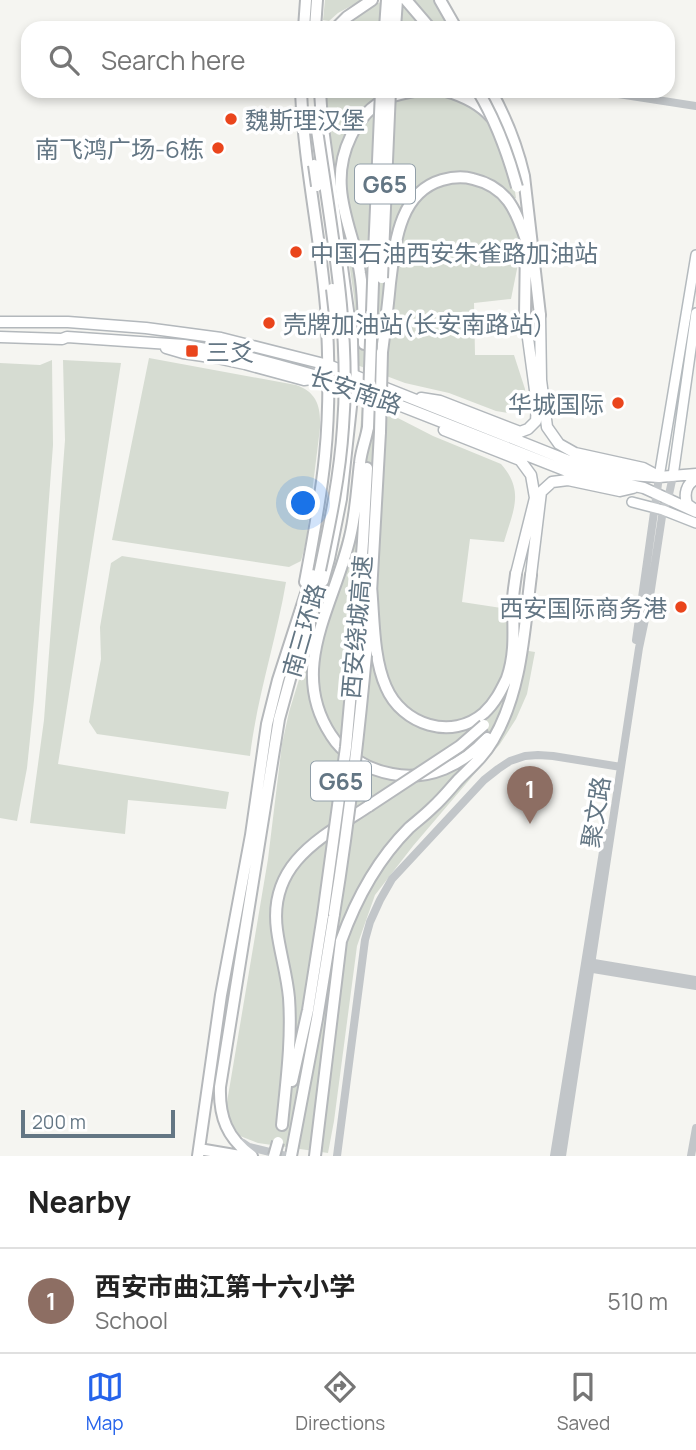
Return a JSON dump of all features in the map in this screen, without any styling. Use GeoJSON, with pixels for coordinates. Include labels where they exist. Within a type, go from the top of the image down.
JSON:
{"type":"FeatureCollection","features":[{"type":"Feature","properties":{"kind":"highway"},"geometry":{"type":"LineString","coordinates":[[304,21],[306,0]]}},
{"type":"Feature","properties":{"kind":"highway"},"geometry":{"type":"LineString","coordinates":[[316,21],[317,0]]}},
{"type":"Feature","properties":{"kind":"highway"},"geometry":{"type":"LineString","coordinates":[[343,21],[372,0]]}},
{"type":"Feature","properties":{"kind":"highway"},"geometry":{"type":"LineString","coordinates":[[386,21],[387,0]]}},
{"type":"Feature","properties":{"kind":"highway"},"geometry":{"type":"LineString","coordinates":[[396,21],[397,0]]}},
{"type":"Feature","properties":{"kind":"highway"},"geometry":{"type":"LineString","coordinates":[[406,0],[424,21]]}},
{"type":"Feature","properties":{"kind":"highway"},"geometry":{"type":"LineString","coordinates":[[440,0],[452,21]]}},
{"type":"Feature","properties":{"kind":"highway"},"geometry":{"type":"LineString","coordinates":[[299,615],[321,495],[329,401],[324,378],[328,365],[324,293],[303,128],[304,98]]}},
{"type":"Feature","properties":{"kind":"highway","name":"南三环路"},"geometry":{"type":"LineString","coordinates":[[198,1152],[221,995],[251,835],[267,724],[278,680],[317,569],[334,456],[338,388],[337,341],[331,271],[305,98]]}},
{"type":"Feature","properties":{"kind":"highway","name":"南三环路"},"geometry":{"type":"LineString","coordinates":[[252,1156],[239,1146],[225,1125],[219,1107],[220,1087],[278,719],[332,515],[343,426],[342,308],[314,98]]}},
{"type":"Feature","properties":{"kind":"highway"},"geometry":{"type":"LineString","coordinates":[[302,636],[314,614],[329,559],[341,499],[353,388],[352,340],[320,98]]}},
{"type":"Feature","properties":{"kind":"highway","name":"西安绕城高速"},"geometry":{"type":"LineString","coordinates":[[274,1156],[308,1010],[346,747],[363,541],[381,98]]}},
{"type":"Feature","properties":{"kind":"highway"},"geometry":{"type":"LineString","coordinates":[[369,402],[364,362],[365,310],[341,189],[341,168],[345,149],[359,122],[373,108],[390,98]]}},
{"type":"Feature","properties":{"kind":"highway","name":"西安绕城高速"},"geometry":{"type":"LineString","coordinates":[[288,1156],[313,1043],[341,873],[357,748],[376,509],[390,98]]}},
{"type":"Feature","properties":{"kind":"highway"},"geometry":{"type":"LineString","coordinates":[[467,98],[488,113],[512,144],[526,202]]}},
{"type":"Feature","properties":{"kind":"highway"},"geometry":{"type":"LineString","coordinates":[[482,98],[510,163],[522,207],[526,240],[525,316]]}},
{"type":"Feature","properties":{"kind":"highway"},"geometry":{"type":"LineString","coordinates":[[495,98],[506,119],[524,176],[540,315]]}},
{"type":"Feature","properties":{"kind":"highway"},"geometry":{"type":"LineString","coordinates":[[382,352],[395,247],[405,212],[414,197],[435,183],[458,177],[489,184],[506,196],[517,213],[526,240]]}},
{"type":"Feature","properties":{"kind":"highway"},"geometry":{"type":"LineString","coordinates":[[369,427],[360,460],[358,496],[350,538],[313,659],[312,686],[317,708],[328,731],[339,747],[382,772],[400,775],[438,772],[454,765],[478,748],[491,733],[514,686]]}},
{"type":"Feature","properties":{"kind":"highway"},"geometry":{"type":"LineString","coordinates":[[282,1125],[290,1024],[288,986],[276,909],[287,873],[296,859],[318,839],[460,746],[479,723],[497,709],[510,672],[515,639],[513,600],[516,574]]}},
{"type":"Feature","properties":{"kind":"highway"},"geometry":{"type":"LineString","coordinates":[[316,1156],[341,941],[356,902],[389,850],[480,760],[494,739],[514,686],[522,649],[531,575]]}},
{"type":"Feature","properties":{"kind":"highway"},"geometry":{"type":"LineString","coordinates":[[371,586],[378,657],[390,697],[401,710],[427,725],[444,728],[479,723]]}},
{"type":"Feature","properties":{"kind":"highway"},"geometry":{"type":"LineString","coordinates":[[198,1152],[240,1156]]}},
{"type":"Feature","properties":{"kind":"main road"},"geometry":{"type":"LineString","coordinates":[[540,315],[541,380],[547,427],[558,444],[575,453],[643,468],[659,477],[696,256]]}},
{"type":"Feature","properties":{"kind":"main road"},"geometry":{"type":"LineString","coordinates":[[673,476],[696,313]]}},
{"type":"Feature","properties":{"kind":"main road"},"geometry":{"type":"LineString","coordinates":[[402,401],[440,401],[520,432],[528,429],[536,421],[537,405],[525,316]]}},
{"type":"Feature","properties":{"kind":"main road","name":"长安南路"},"geometry":{"type":"LineString","coordinates":[[0,322],[77,323],[183,332],[233,341],[328,365],[402,401],[572,472],[638,487],[696,511]]}},
{"type":"Feature","properties":{"kind":"main road","name":"长安南路"},"geometry":{"type":"LineString","coordinates":[[0,337],[67,337],[184,345],[244,356],[402,401],[574,463],[629,475],[696,477]]}},
{"type":"Feature","properties":{"kind":"main road"},"geometry":{"type":"LineString","coordinates":[[402,401],[433,425],[520,460],[531,475],[535,498],[516,574]]}},
{"type":"Feature","properties":{"kind":"main road"},"geometry":{"type":"LineString","coordinates":[[696,477],[689,484],[686,494],[687,504],[696,511]]}},
{"type":"Feature","properties":{"kind":"main road"},"geometry":{"type":"LineString","coordinates":[[531,575],[541,492],[552,482],[568,480],[620,491],[638,487]]}},
{"type":"Feature","properties":{"kind":"main road"},"geometry":{"type":"LineString","coordinates":[[632,502],[696,523]]}},
{"type":"Feature","properties":{"kind":"street"},"geometry":{"type":"LineString","coordinates":[[645,98],[696,106]]}},
{"type":"Feature","properties":{"kind":"street","name":"聚文路"},"geometry":{"type":"LineString","coordinates":[[660,509],[668,499],[673,476]]}},
{"type":"Feature","properties":{"kind":"street","name":"聚文路"},"geometry":{"type":"LineString","coordinates":[[562,1156],[588,965],[660,509],[657,494],[659,477]]}},
{"type":"Feature","properties":{"kind":"street"},"geometry":{"type":"LineString","coordinates":[[337,1156],[365,940],[370,922],[392,879],[484,780],[510,761],[538,755],[619,766]]}},
{"type":"Feature","properties":{"kind":"street"},"geometry":{"type":"LineString","coordinates":[[588,965],[696,980]]}},
{"type":"Feature","properties":{"kind":"street"},"geometry":{"type":"LineString","coordinates":[[588,965],[696,986]]}},
{"type":"Feature","properties":{"kind":"street","name":"聚文路"},"geometry":{"type":"LineString","coordinates":[[554,1156],[588,965]]}},
{"type":"Feature","properties":{"kind":"street"},"geometry":{"type":"LineString","coordinates":[[691,1156],[696,1128]]}},
{"type":"Feature","properties":{"kind":"street"},"geometry":{"type":"LineString","coordinates":[[231,1136],[249,1147],[288,1156]]}},
{"type":"Feature","properties":{"kind":"shaded area"},"geometry":{"type":"Polygon","coordinates":[[[325,0],[362,0],[329,21],[323,20],[325,0]]]}},
{"type":"Feature","properties":{"kind":"shaded area"},"geometry":{"type":"Polygon","coordinates":[[[385,0],[438,0],[449,21],[348,21],[363,10],[385,0]]]}},
{"type":"Feature","properties":{"kind":"shaded area"},"geometry":{"type":"Polygon","coordinates":[[[324,98],[492,98],[503,119],[516,198],[507,202],[519,233],[518,264],[511,299],[474,303],[475,355],[514,355],[525,389],[526,405],[508,413],[496,411],[449,393],[405,383],[357,365],[354,297],[329,166],[324,98]]]}},
{"type":"Feature","properties":{"kind":"shaded area"},"geometry":{"type":"Polygon","coordinates":[[[149,358],[296,385],[313,396],[320,413],[320,428],[306,542],[301,561],[289,567],[112,540],[149,358]]]}},
{"type":"Feature","properties":{"kind":"shaded area"},"geometry":{"type":"Polygon","coordinates":[[[52,360],[53,445],[34,700],[27,768],[17,821],[0,818],[0,363],[40,365],[52,360]]]}},
{"type":"Feature","properties":{"kind":"shaded area"},"geometry":{"type":"Polygon","coordinates":[[[63,360],[121,363],[58,764],[229,792],[226,809],[128,800],[125,834],[30,823],[44,720],[65,440],[63,360]]]}},
{"type":"Feature","properties":{"kind":"shaded area"},"geometry":{"type":"Polygon","coordinates":[[[362,405],[392,415],[433,436],[501,464],[513,483],[513,511],[504,542],[470,539],[462,602],[508,609],[510,648],[535,652],[527,694],[516,719],[500,744],[375,895],[357,946],[328,1153],[258,1143],[240,1136],[225,1114],[268,859],[282,744],[289,712],[345,530],[359,447],[362,405]]]}},
{"type":"Feature","properties":{"kind":"shaded area"},"geometry":{"type":"Polygon","coordinates":[[[122,556],[286,582],[250,756],[97,734],[89,722],[101,659],[100,627],[111,563],[122,556]]]}},
{"type":"Feature","properties":{"kind":"place","name":"魏斯理汉堡"},"geometry":{"type":"Point","coordinates":[231,119]}},
{"type":"Feature","properties":{"kind":"place","name":"南飞鸿广场-6栋"},"geometry":{"type":"Point","coordinates":[218,148]}},
{"type":"Feature","properties":{"kind":"place","name":"中国石油西安朱雀路加油站"},"geometry":{"type":"Point","coordinates":[296,252]}},
{"type":"Feature","properties":{"kind":"place","name":"壳牌加油站(长安南路站)"},"geometry":{"type":"Point","coordinates":[269,323]}},
{"type":"Feature","properties":{"kind":"place","name":"三爻"},"geometry":{"type":"Point","coordinates":[192,351]}},
{"type":"Feature","properties":{"kind":"place","name":"华城国际"},"geometry":{"type":"Point","coordinates":[618,403]}},
{"type":"Feature","properties":{"kind":"place","name":"西安国际商务港"},"geometry":{"type":"Point","coordinates":[681,607]}},
{"type":"Feature","properties":{"kind":"place","name":"西安市曲江第十六小学"},"geometry":{"type":"Point","coordinates":[530,824]}}]}
